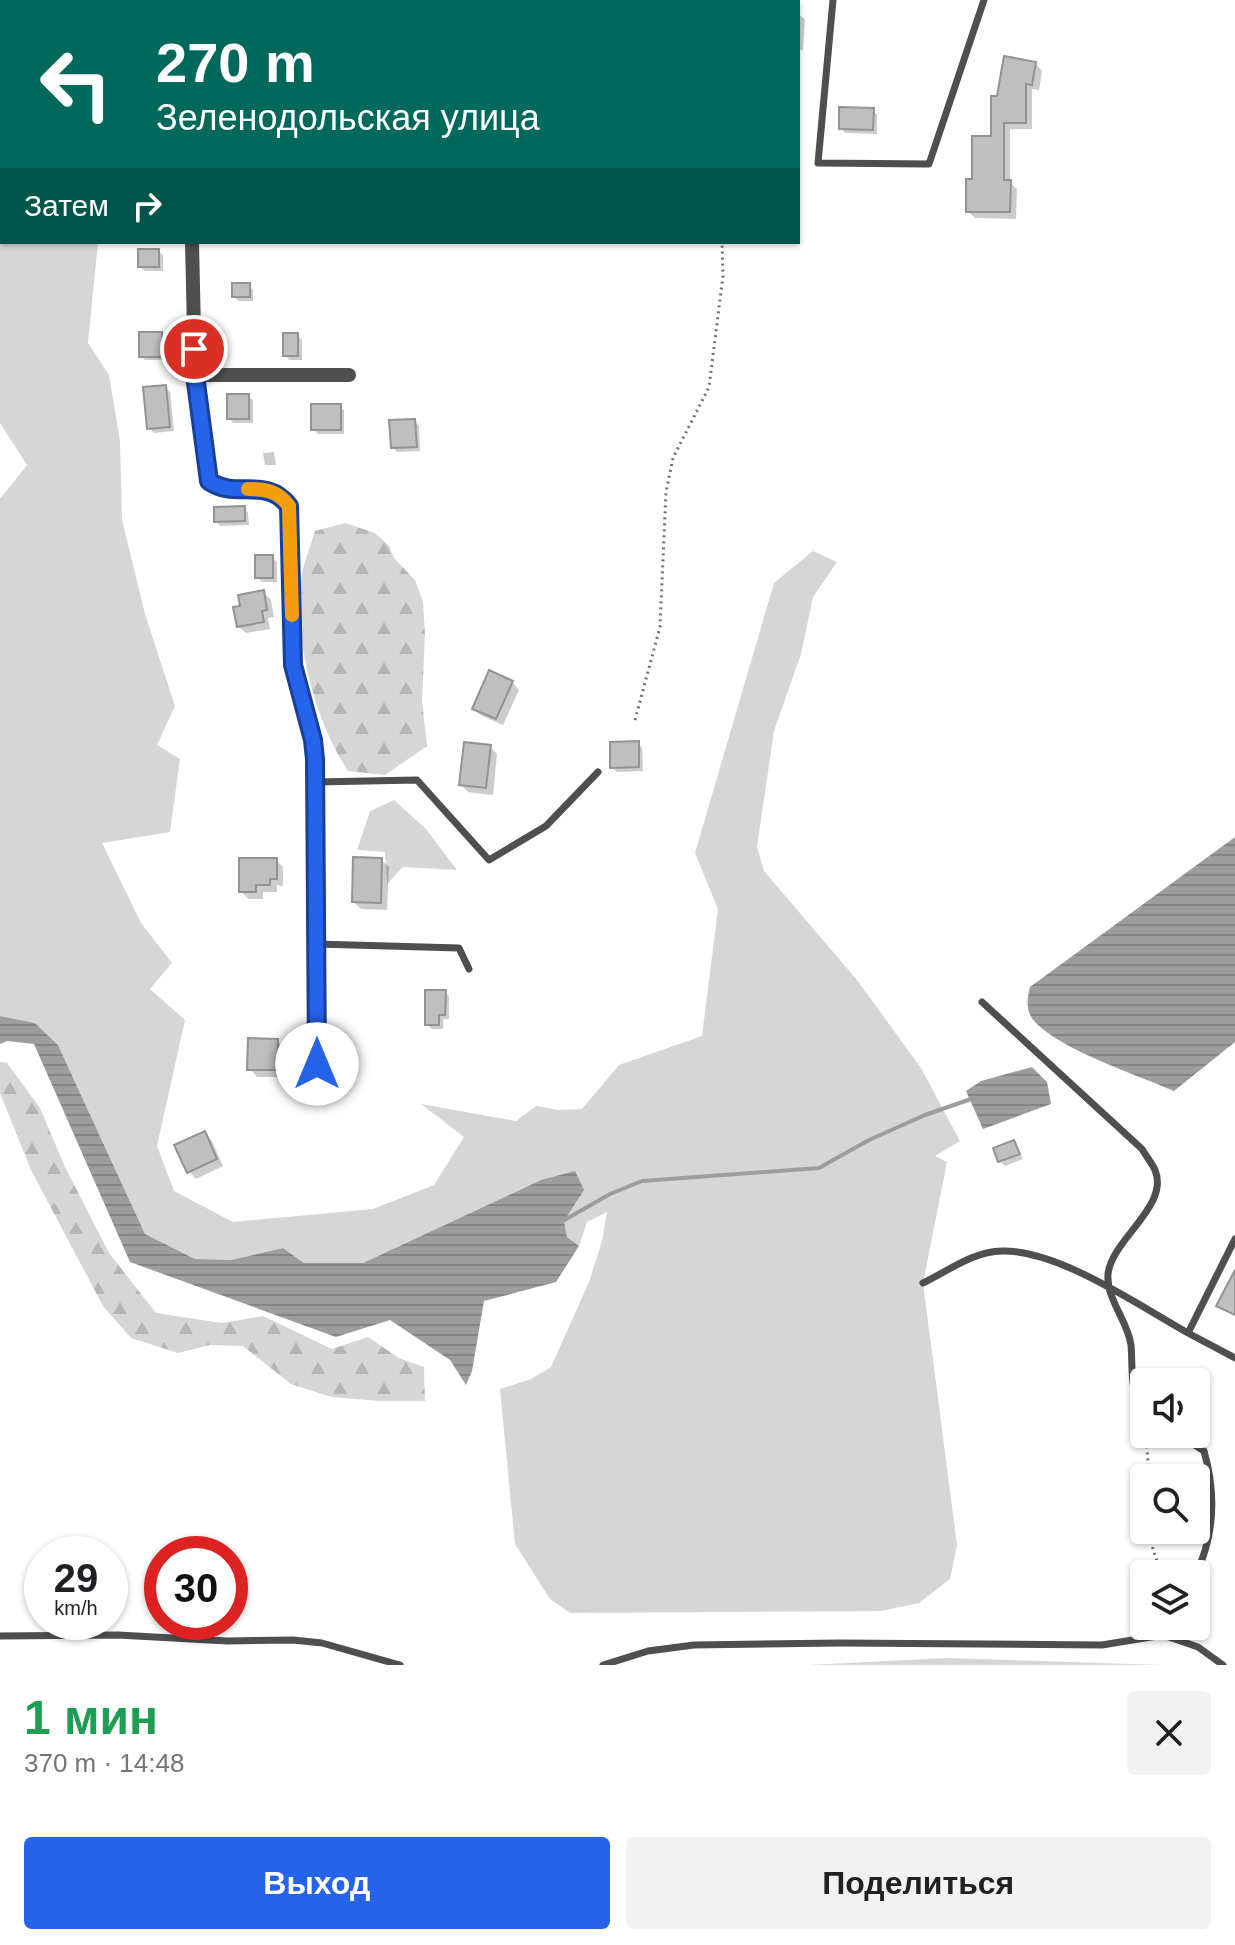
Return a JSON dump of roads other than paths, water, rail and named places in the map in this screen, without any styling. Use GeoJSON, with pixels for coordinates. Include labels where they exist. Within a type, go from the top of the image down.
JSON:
{"type":"FeatureCollection","features":[{"type":"Feature","properties":{"kind":"street"},"geometry":{"type":"LineString","coordinates":[[192,244],[195,375],[209,481],[218,488],[268,490],[281,496],[289,506],[293,665],[313,740],[317,1064]]}},
{"type":"Feature","properties":{"kind":"street"},"geometry":{"type":"LineString","coordinates":[[195,375],[349,375]]}},
{"type":"Feature","properties":{"kind":"lane"},"geometry":{"type":"LineString","coordinates":[[833,0],[818,163],[929,164],[984,0]]}},
{"type":"Feature","properties":{"kind":"lane"},"geometry":{"type":"LineString","coordinates":[[315,782],[417,780],[489,860],[546,826],[598,772]]}},
{"type":"Feature","properties":{"kind":"lane"},"geometry":{"type":"LineString","coordinates":[[316,944],[459,948],[469,969]]}},
{"type":"Feature","properties":{"kind":"lane"},"geometry":{"type":"LineString","coordinates":[[982,1002],[1142,1149],[1156,1171],[1158,1184],[1152,1202],[1113,1256],[1108,1276],[1130,1341],[1132,1368]]}},
{"type":"Feature","properties":{"kind":"lane"},"geometry":{"type":"LineString","coordinates":[[1188,1333],[1235,1239]]}},
{"type":"Feature","properties":{"kind":"lane"},"geometry":{"type":"LineString","coordinates":[[923,1283],[974,1257],[1001,1251],[1030,1254],[1081,1273],[1235,1358]]}},
{"type":"Feature","properties":{"kind":"lane"},"geometry":{"type":"LineString","coordinates":[[1199,1448],[1204,1451],[1212,1476],[1212,1525],[1201,1560]]}},
{"type":"Feature","properties":{"kind":"lane"},"geometry":{"type":"LineString","coordinates":[[0,1636],[118,1635],[227,1641],[293,1640],[322,1643],[400,1665]]}},
{"type":"Feature","properties":{"kind":"lane"},"geometry":{"type":"LineString","coordinates":[[603,1665],[648,1651],[694,1645],[1102,1645],[1130,1640]]}},
{"type":"Feature","properties":{"kind":"lane"},"geometry":{"type":"LineString","coordinates":[[1180,1640],[1198,1647],[1223,1665]]}},
{"type":"Feature","properties":{"kind":"waterway"},"geometry":{"type":"LineString","coordinates":[[561,1222],[610,1194],[642,1181],[819,1168],[869,1140],[925,1115],[974,1098]]}}]}
